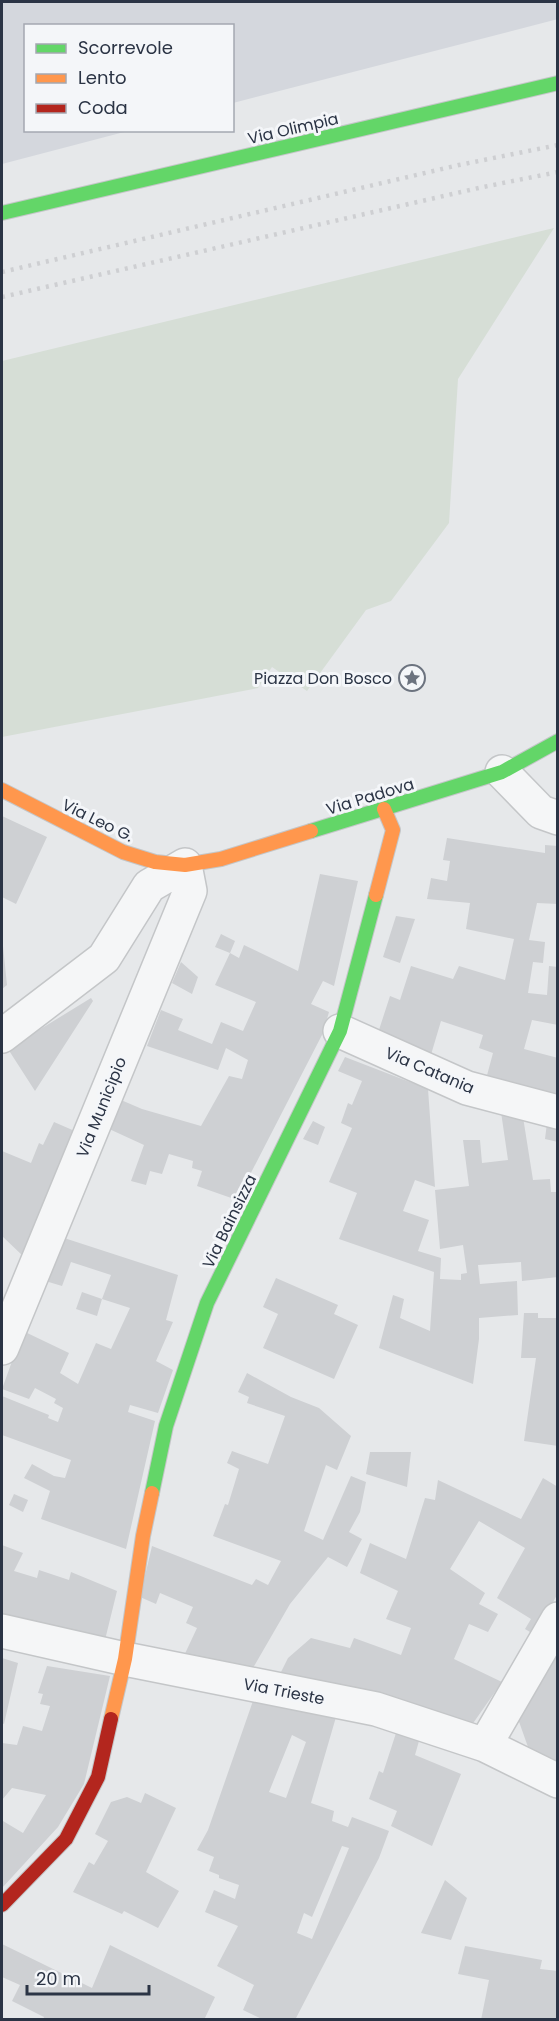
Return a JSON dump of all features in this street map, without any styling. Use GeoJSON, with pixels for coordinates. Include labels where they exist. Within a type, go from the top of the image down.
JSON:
{"type":"FeatureCollection","features":[{"type":"Feature","properties":{"kind":"street","name":"Via Olimpia"},"geometry":{"type":"LineString","coordinates":[[2,213],[558,83]]}},
{"type":"Feature","properties":{"kind":"street","name":"Via Padova"},"geometry":{"type":"LineString","coordinates":[[185,865],[221,859],[502,772],[555,748]]}},
{"type":"Feature","properties":{"kind":"street"},"geometry":{"type":"LineString","coordinates":[[502,772],[542,812],[558,818]]}},
{"type":"Feature","properties":{"kind":"street","name":"Via Leo G."},"geometry":{"type":"LineString","coordinates":[[2,790],[123,852],[155,862],[185,865]]}},
{"type":"Feature","properties":{"kind":"street","name":"Via Bainsizza"},"geometry":{"type":"LineString","coordinates":[[2,1905],[66,1839],[98,1777],[125,1659],[143,1536],[166,1426],[207,1303],[340,1031],[393,830],[384,809]]}},
{"type":"Feature","properties":{"kind":"street"},"geometry":{"type":"LineString","coordinates":[[2,1036],[104,958],[149,886],[185,865]]}},
{"type":"Feature","properties":{"kind":"street","name":"Via Municipio"},"geometry":{"type":"LineString","coordinates":[[2,1348],[190,891],[185,865]]}},
{"type":"Feature","properties":{"kind":"street"},"geometry":{"type":"LineString","coordinates":[[104,958],[130,963],[152,984]]}},
{"type":"Feature","properties":{"kind":"street","name":"Via Catania"},"geometry":{"type":"LineString","coordinates":[[340,1031],[467,1088],[558,1112]]}},
{"type":"Feature","properties":{"kind":"street"},"geometry":{"type":"LineString","coordinates":[[485,1745],[558,1619]]}},
{"type":"Feature","properties":{"kind":"street","name":"Via Trieste"},"geometry":{"type":"LineString","coordinates":[[2,1631],[125,1659],[376,1709],[485,1745],[558,1781]]}},
{"type":"Feature","properties":{"kind":"shaded area"},"geometry":{"type":"Polygon","coordinates":[[[2,2],[557,2],[558,19],[234,103],[234,24],[24,24],[24,132],[124,132],[2,164],[2,2]]]}},
{"type":"Feature","properties":{"kind":"shaded area"},"geometry":{"type":"Polygon","coordinates":[[[554,228],[458,379],[449,523],[391,601],[366,610],[307,691],[272,667],[258,688],[2,737],[2,361],[554,228]]]}},
{"type":"Feature","properties":{"kind":"building"},"geometry":{"type":"Polygon","coordinates":[[[2,816],[47,837],[16,904],[2,897],[2,816]]]}},
{"type":"Feature","properties":{"kind":"building"},"geometry":{"type":"Polygon","coordinates":[[[447,838],[545,853],[545,845],[558,846],[558,904],[537,903],[529,940],[545,942],[543,963],[533,962],[528,993],[547,995],[549,966],[558,967],[558,1025],[532,1020],[524,1049],[558,1058],[558,1099],[486,1079],[493,1053],[479,1048],[483,1035],[441,1021],[430,1058],[377,1036],[390,996],[400,1000],[411,966],[453,979],[459,966],[505,980],[514,939],[466,929],[470,903],[427,899],[431,878],[447,881],[450,861],[443,860],[447,838]]]}},
{"type":"Feature","properties":{"kind":"building"},"geometry":{"type":"Polygon","coordinates":[[[320,874],[358,881],[334,986],[323,981],[311,1004],[329,1012],[323,1033],[237,1200],[197,1186],[202,1171],[192,1168],[193,1161],[169,1154],[162,1174],[150,1171],[146,1185],[131,1181],[144,1145],[107,1128],[121,1100],[142,1109],[201,1126],[229,1076],[242,1079],[248,1060],[226,1048],[218,1070],[147,1046],[161,1010],[183,1019],[178,1030],[212,1044],[221,1022],[243,1031],[256,1002],[215,985],[230,953],[239,958],[244,945],[298,971],[320,874]]]}},
{"type":"Feature","properties":{"kind":"building"},"geometry":{"type":"Polygon","coordinates":[[[396,916],[415,919],[400,963],[383,957],[396,916]]]}},
{"type":"Feature","properties":{"kind":"building"},"geometry":{"type":"Polygon","coordinates":[[[221,934],[235,941],[230,953],[215,947],[221,934]]]}},
{"type":"Feature","properties":{"kind":"building"},"geometry":{"type":"Polygon","coordinates":[[[2,946],[7,985],[2,989],[2,946]]]}},
{"type":"Feature","properties":{"kind":"building"},"geometry":{"type":"Polygon","coordinates":[[[181,962],[198,977],[192,994],[172,983],[181,962]]]}},
{"type":"Feature","properties":{"kind":"building"},"geometry":{"type":"Polygon","coordinates":[[[91,998],[93,1001],[35,1091],[8,1049],[91,998]]]}},
{"type":"Feature","properties":{"kind":"building"},"geometry":{"type":"Polygon","coordinates":[[[345,1057],[428,1089],[435,1187],[415,1180],[403,1211],[429,1220],[418,1251],[441,1258],[440,1279],[461,1280],[461,1274],[467,1273],[463,1245],[440,1249],[435,1190],[469,1186],[463,1140],[480,1140],[482,1163],[508,1160],[501,1112],[523,1117],[533,1180],[550,1179],[551,1192],[558,1192],[558,1277],[522,1281],[521,1262],[478,1265],[480,1284],[517,1281],[518,1315],[479,1318],[479,1339],[473,1384],[379,1348],[393,1295],[404,1299],[400,1318],[430,1331],[434,1272],[339,1239],[357,1193],[329,1182],[352,1128],[341,1123],[348,1103],[352,1105],[362,1081],[338,1071],[345,1057]]]}},
{"type":"Feature","properties":{"kind":"building"},"geometry":{"type":"Polygon","coordinates":[[[313,1121],[325,1127],[318,1145],[303,1139],[313,1121]]]}},
{"type":"Feature","properties":{"kind":"building"},"geometry":{"type":"Polygon","coordinates":[[[54,1122],[77,1132],[23,1256],[2,1236],[2,1151],[31,1163],[39,1143],[43,1145],[54,1122]]]}},
{"type":"Feature","properties":{"kind":"building"},"geometry":{"type":"Polygon","coordinates":[[[547,1123],[558,1125],[558,1142],[545,1139],[547,1123]]]}},
{"type":"Feature","properties":{"kind":"building"},"geometry":{"type":"Polygon","coordinates":[[[58,1236],[178,1275],[166,1320],[173,1322],[156,1361],[173,1370],[158,1413],[130,1405],[128,1412],[155,1421],[126,1549],[41,1519],[50,1491],[24,1478],[32,1464],[54,1476],[65,1478],[71,1460],[2,1435],[2,1396],[49,1415],[48,1418],[58,1422],[63,1408],[54,1403],[56,1399],[35,1388],[29,1399],[2,1389],[23,1331],[69,1353],[60,1373],[78,1384],[96,1343],[111,1349],[130,1308],[102,1299],[111,1275],[71,1262],[62,1286],[42,1280],[58,1236]]]}},
{"type":"Feature","properties":{"kind":"building"},"geometry":{"type":"Polygon","coordinates":[[[276,1278],[338,1305],[334,1314],[358,1325],[334,1379],[263,1348],[278,1314],[263,1307],[276,1278]]]}},
{"type":"Feature","properties":{"kind":"building"},"geometry":{"type":"Polygon","coordinates":[[[82,1292],[102,1299],[97,1316],[76,1309],[82,1292]]]}},
{"type":"Feature","properties":{"kind":"building"},"geometry":{"type":"Polygon","coordinates":[[[524,1313],[538,1313],[538,1318],[558,1318],[558,1446],[524,1441],[536,1358],[521,1358],[524,1313]]]}},
{"type":"Feature","properties":{"kind":"building"},"geometry":{"type":"Polygon","coordinates":[[[247,1373],[291,1397],[319,1408],[351,1436],[337,1470],[326,1465],[304,1531],[323,1540],[351,1476],[366,1482],[360,1512],[349,1532],[362,1539],[347,1567],[328,1557],[290,1604],[246,1680],[182,1660],[197,1628],[186,1623],[193,1607],[160,1593],[156,1604],[140,1597],[152,1546],[252,1585],[256,1579],[268,1585],[281,1561],[213,1536],[225,1504],[228,1505],[239,1469],[227,1463],[232,1451],[268,1464],[285,1416],[247,1403],[249,1397],[238,1392],[247,1373]]]}},
{"type":"Feature","properties":{"kind":"building"},"geometry":{"type":"Polygon","coordinates":[[[370,1452],[411,1452],[407,1487],[366,1474],[370,1452]]]}},
{"type":"Feature","properties":{"kind":"building"},"geometry":{"type":"Polygon","coordinates":[[[543,1478],[558,1487],[558,1593],[535,1635],[525,1629],[531,1619],[497,1598],[525,1548],[479,1521],[450,1569],[485,1593],[479,1604],[498,1614],[488,1632],[469,1624],[454,1659],[502,1682],[469,1729],[277,1680],[288,1658],[311,1638],[350,1648],[354,1638],[401,1655],[411,1628],[386,1619],[398,1591],[360,1573],[370,1543],[406,1559],[425,1498],[435,1500],[438,1480],[521,1519],[543,1478]]]}},
{"type":"Feature","properties":{"kind":"building"},"geometry":{"type":"Polygon","coordinates":[[[14,1494],[28,1500],[23,1512],[9,1505],[14,1494]]]}},
{"type":"Feature","properties":{"kind":"building"},"geometry":{"type":"Polygon","coordinates":[[[2,1545],[23,1553],[14,1571],[37,1578],[39,1570],[69,1580],[71,1572],[117,1591],[104,1644],[2,1626],[2,1545]]]}},
{"type":"Feature","properties":{"kind":"building"},"geometry":{"type":"Polygon","coordinates":[[[558,1650],[558,1762],[528,1747],[517,1716],[558,1650]]]}},
{"type":"Feature","properties":{"kind":"building"},"geometry":{"type":"Polygon","coordinates":[[[2,1658],[18,1663],[4,1724],[2,1723],[2,1658]]]}},
{"type":"Feature","properties":{"kind":"building"},"geometry":{"type":"Polygon","coordinates":[[[47,1666],[110,1676],[84,1784],[58,1827],[2,1888],[3,1821],[23,1833],[46,1795],[12,1788],[2,1800],[2,1743],[17,1745],[23,1726],[42,1731],[50,1706],[40,1704],[43,1694],[38,1693],[47,1666]]]}},
{"type":"Feature","properties":{"kind":"building"},"geometry":{"type":"Polygon","coordinates":[[[254,1698],[336,1717],[311,1803],[334,1811],[332,1821],[348,1827],[352,1817],[389,1831],[379,1858],[295,2020],[264,2020],[243,2010],[254,1985],[217,1966],[238,1926],[205,1912],[214,1890],[235,1899],[239,1885],[219,1878],[219,1875],[209,1871],[214,1857],[197,1850],[208,1830],[254,1698]],[[292,1735],[269,1792],[286,1798],[306,1742],[292,1735]],[[342,1846],[312,1917],[304,1913],[297,1933],[312,1939],[349,1848],[342,1846]]]}},
{"type":"Feature","properties":{"kind":"building"},"geometry":{"type":"Polygon","coordinates":[[[397,1730],[421,1734],[415,1755],[461,1774],[432,1846],[391,1826],[397,1811],[369,1799],[379,1771],[383,1773],[397,1730]]]}},
{"type":"Feature","properties":{"kind":"building"},"geometry":{"type":"Polygon","coordinates":[[[145,1793],[176,1808],[146,1872],[179,1891],[158,1928],[124,1911],[122,1914],[73,1892],[89,1862],[94,1865],[108,1841],[95,1834],[111,1802],[127,1797],[141,1803],[145,1793]]]}},
{"type":"Feature","properties":{"kind":"building"},"geometry":{"type":"Polygon","coordinates":[[[445,1880],[467,1898],[451,1940],[421,1933],[445,1880]]]}},
{"type":"Feature","properties":{"kind":"building"},"geometry":{"type":"Polygon","coordinates":[[[2,1944],[92,1988],[110,1945],[215,1997],[204,2020],[43,2020],[44,2017],[12,2001],[20,1985],[2,1977],[2,1944]]]}},
{"type":"Feature","properties":{"kind":"building"},"geometry":{"type":"Polygon","coordinates":[[[465,1946],[542,1960],[540,1969],[558,1971],[558,2020],[481,2020],[489,1980],[458,1974],[465,1946]]]}},
{"type":"Feature","properties":{"kind":"railway"},"geometry":{"type":"LineString","coordinates":[[2,272],[459,165],[558,145]]}},
{"type":"Feature","properties":{"kind":"railway"},"geometry":{"type":"LineString","coordinates":[[2,297],[483,187],[558,172]]}},
{"type":"Feature","properties":{"kind":"traffic: fast"},"geometry":{"type":"LineString","coordinates":[[2,213],[558,83]]}},
{"type":"Feature","properties":{"kind":"traffic: fast"},"geometry":{"type":"LineString","coordinates":[[311,831],[502,772],[558,741]]}},
{"type":"Feature","properties":{"kind":"traffic: fast"},"geometry":{"type":"LineString","coordinates":[[152,1493],[166,1426],[207,1303],[340,1031],[376,895]]}},
{"type":"Feature","properties":{"kind":"traffic: slow"},"geometry":{"type":"LineString","coordinates":[[2,790],[123,852],[155,862],[185,865],[221,859],[311,831]]}},
{"type":"Feature","properties":{"kind":"traffic: slow"},"geometry":{"type":"LineString","coordinates":[[376,895],[393,830],[384,809]]}},
{"type":"Feature","properties":{"kind":"traffic: slow"},"geometry":{"type":"LineString","coordinates":[[111,1719],[125,1659],[143,1536],[152,1493]]}},
{"type":"Feature","properties":{"kind":"traffic: jam"},"geometry":{"type":"LineString","coordinates":[[2,1905],[66,1839],[98,1777],[111,1719]]}},
{"type":"Feature","properties":{"kind":"place","name":"Piazza Don Bosco"},"geometry":{"type":"Point","coordinates":[412,678]}}]}
